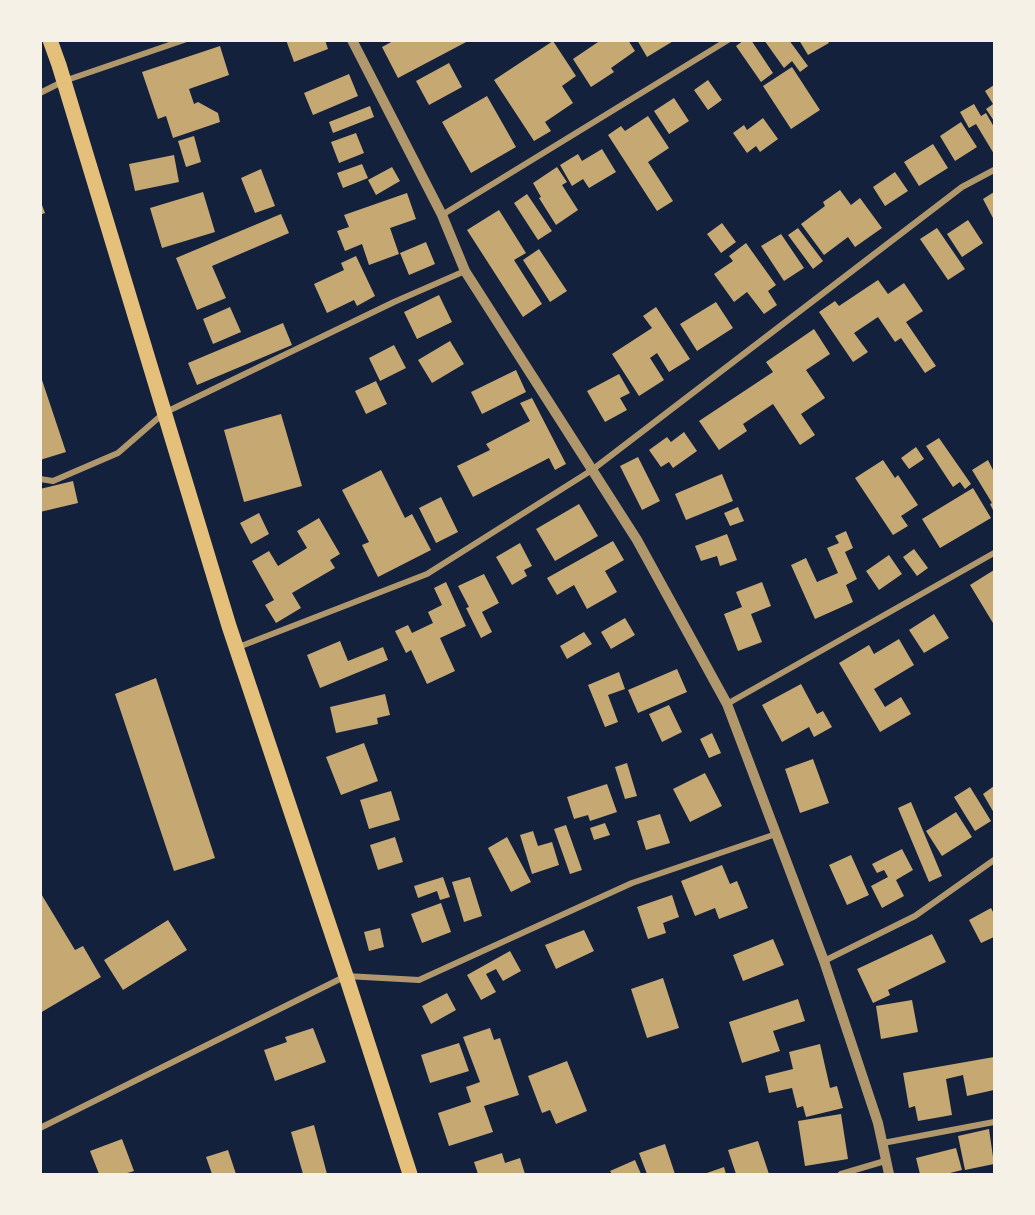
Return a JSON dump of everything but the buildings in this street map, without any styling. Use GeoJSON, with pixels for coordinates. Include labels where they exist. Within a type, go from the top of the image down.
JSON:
{"type":"FeatureCollection","features":[{"type":"Feature","properties":{"kind":"main road"},"geometry":{"type":"LineString","coordinates":[[50,40],[236,648],[410,1174]]}},
{"type":"Feature","properties":{"kind":"street"},"geometry":{"type":"LineString","coordinates":[[40,93],[64,81],[184,40]]}},
{"type":"Feature","properties":{"kind":"street"},"geometry":{"type":"LineString","coordinates":[[352,40],[442,215],[465,271],[637,540],[727,704],[824,961],[883,1143],[889,1174]]}},
{"type":"Feature","properties":{"kind":"street"},"geometry":{"type":"LineString","coordinates":[[442,215],[728,40]]}},
{"type":"Feature","properties":{"kind":"street"},"geometry":{"type":"LineString","coordinates":[[236,648],[427,574],[592,470],[962,187],[994,170]]}},
{"type":"Feature","properties":{"kind":"street"},"geometry":{"type":"LineString","coordinates":[[40,479],[53,481],[118,453],[164,413],[383,307],[465,271]]}},
{"type":"Feature","properties":{"kind":"street"},"geometry":{"type":"LineString","coordinates":[[727,704],[994,553]]}},
{"type":"Feature","properties":{"kind":"street"},"geometry":{"type":"LineString","coordinates":[[40,1128],[346,976],[419,980],[632,883],[776,834]]}},
{"type":"Feature","properties":{"kind":"street"},"geometry":{"type":"LineString","coordinates":[[824,961],[915,916],[994,860]]}},
{"type":"Feature","properties":{"kind":"street"},"geometry":{"type":"LineString","coordinates":[[883,1143],[994,1122]]}},
{"type":"Feature","properties":{"kind":"street"},"geometry":{"type":"LineString","coordinates":[[841,1174],[885,1161]]}}]}
